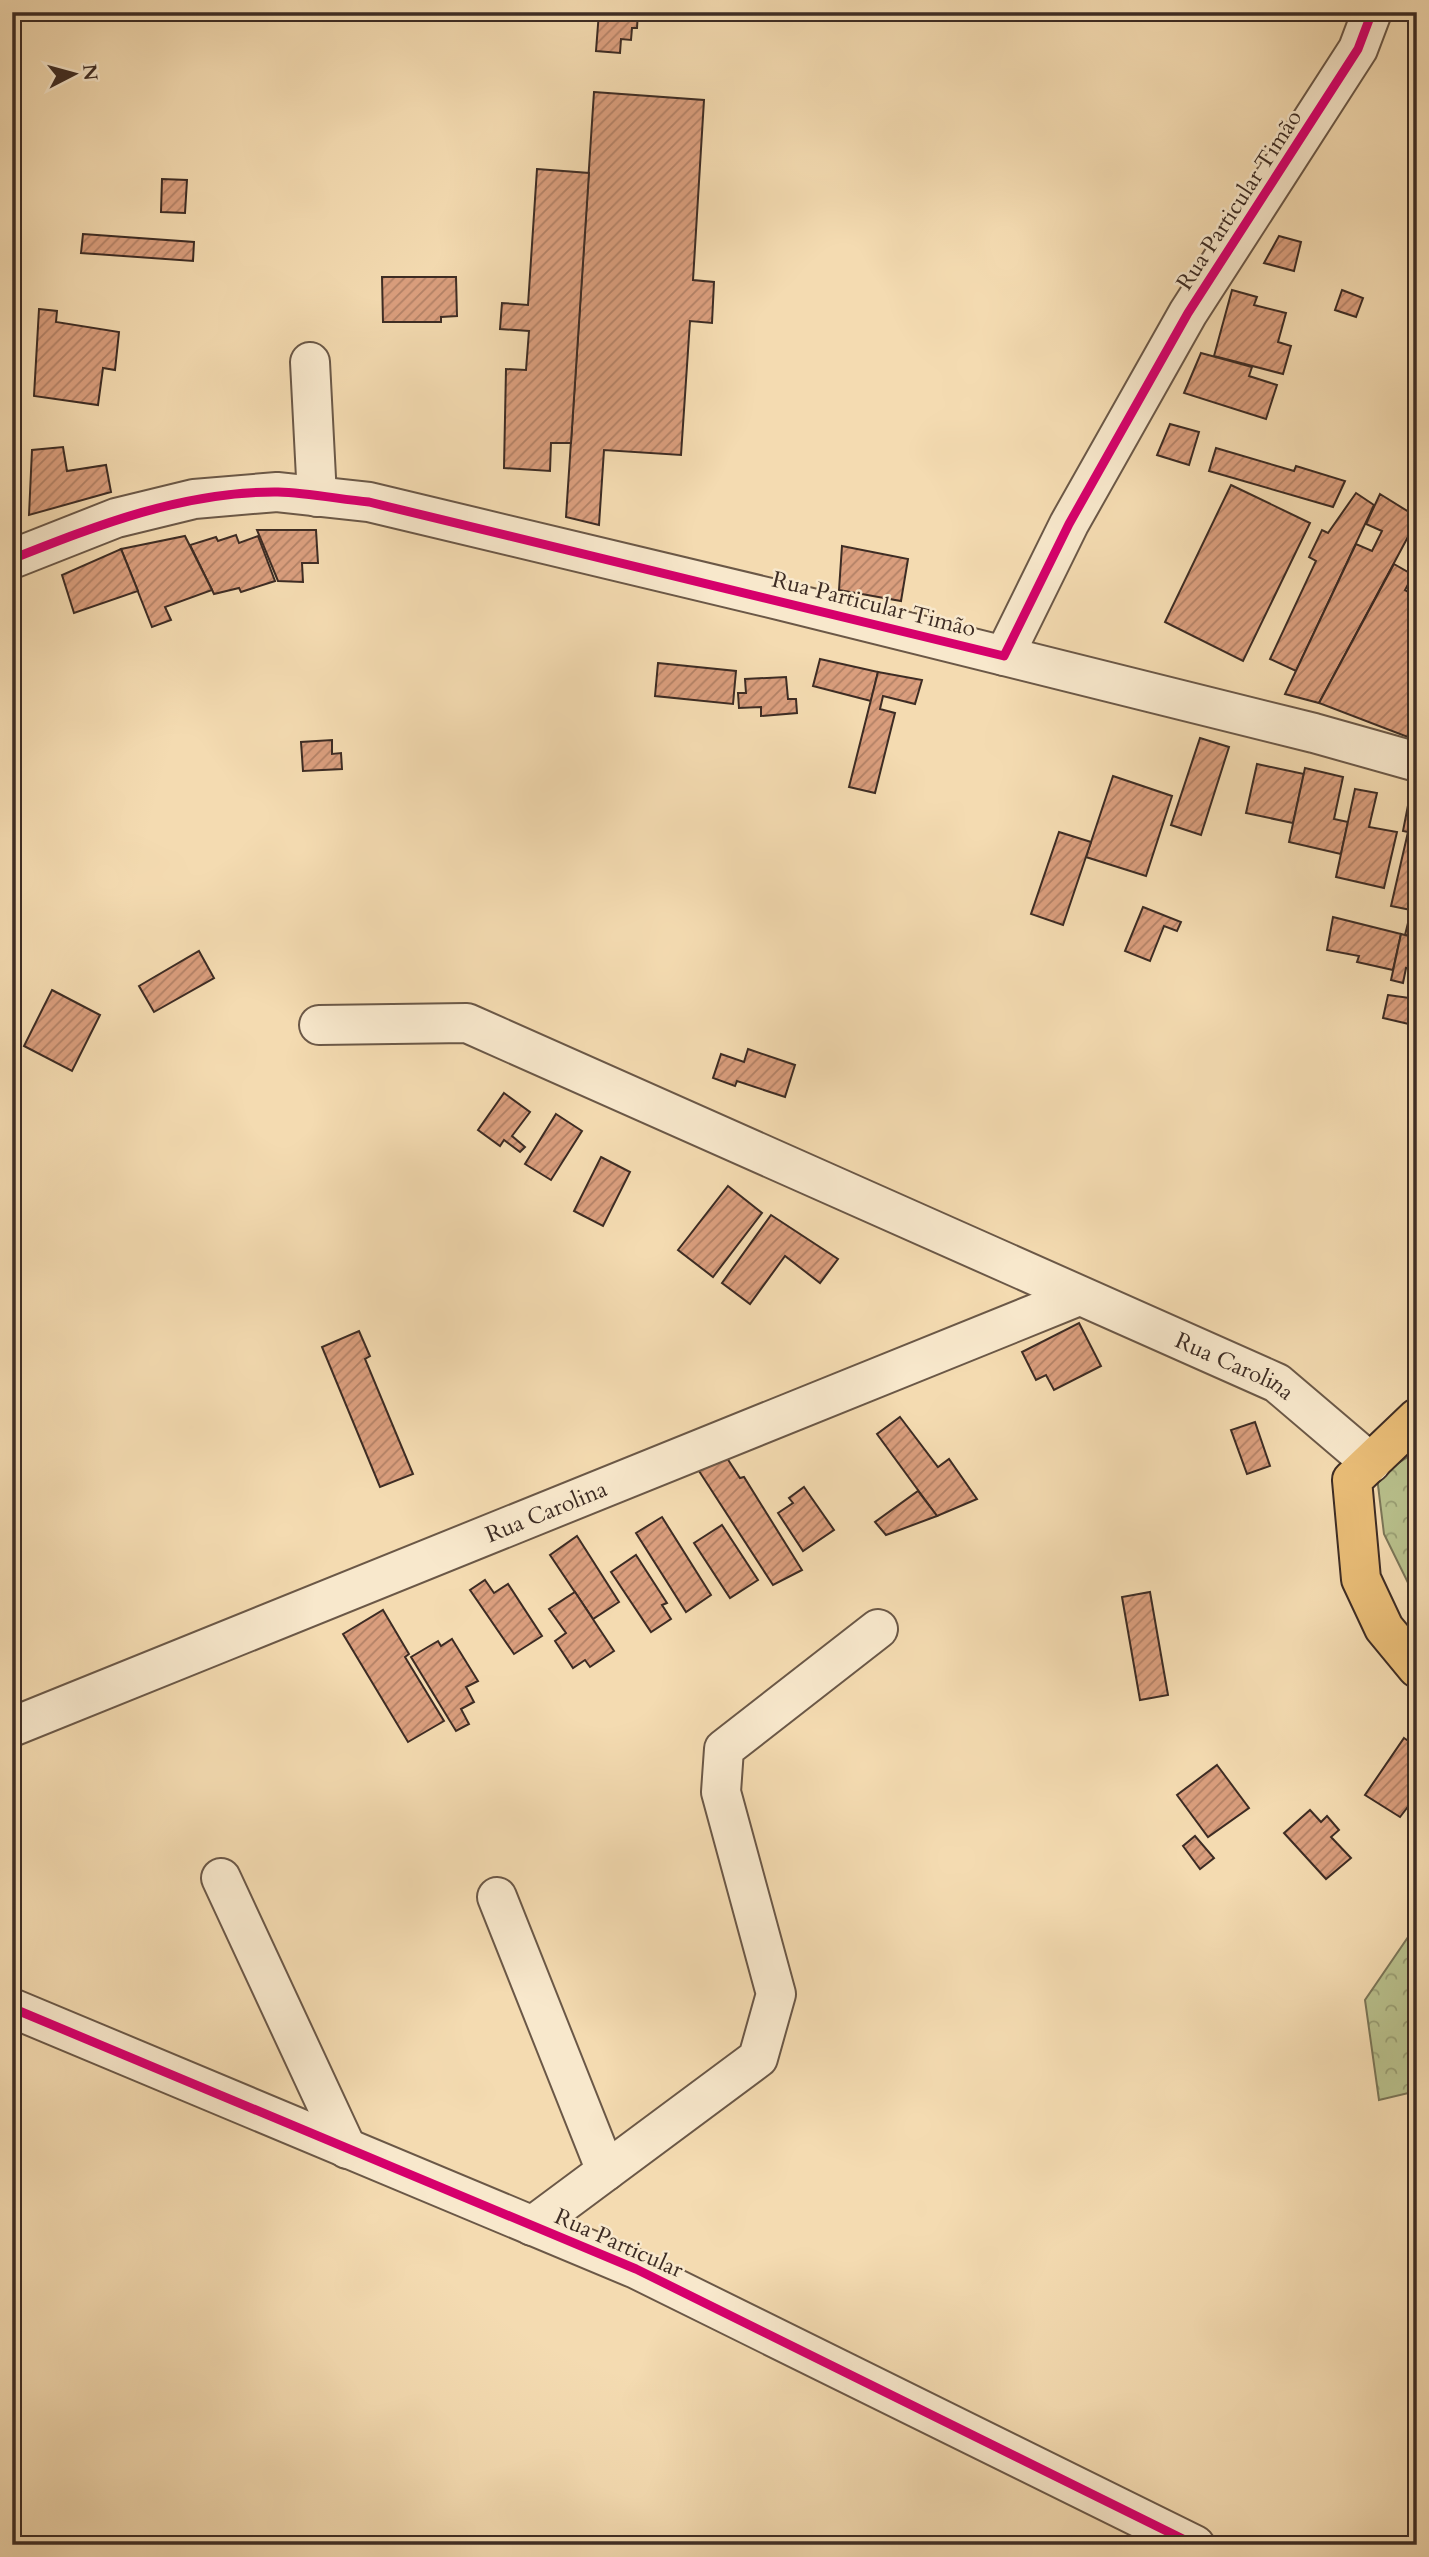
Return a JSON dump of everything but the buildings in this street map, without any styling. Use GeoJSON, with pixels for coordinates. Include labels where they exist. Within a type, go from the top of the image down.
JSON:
{"type":"FeatureCollection","features":[{"type":"Feature","properties":{"kind":"main road"},"geometry":{"type":"LineString","coordinates":[[1417,1418],[1352,1480],[1361,1579],[1384,1628],[1417,1668]]}},
{"type":"Feature","properties":{"kind":"street","name":"Rua Particular Timão"},"geometry":{"type":"LineString","coordinates":[[1004,656],[1069,524],[1188,313],[1358,49],[1372,12]]}},
{"type":"Feature","properties":{"kind":"street"},"geometry":{"type":"LineString","coordinates":[[310,362],[317,497]]}},
{"type":"Feature","properties":{"kind":"street","name":"Rua Particular Timão"},"geometry":{"type":"LineString","coordinates":[[12,559],[116,519],[194,499],[277,492],[369,502],[473,525],[1004,656],[1314,733],[1417,762]]}},
{"type":"Feature","properties":{"kind":"street","name":"Rua Carolina"},"geometry":{"type":"LineString","coordinates":[[319,1025],[467,1023],[1277,1383],[1371,1463]]}},
{"type":"Feature","properties":{"kind":"street","name":"Rua Carolina"},"geometry":{"type":"LineString","coordinates":[[12,1727],[1079,1296]]}},
{"type":"Feature","properties":{"kind":"street"},"geometry":{"type":"LineString","coordinates":[[532,2226],[758,2058],[776,1994],[721,1792],[724,1749],[878,1629]]}},
{"type":"Feature","properties":{"kind":"street"},"geometry":{"type":"LineString","coordinates":[[221,1878],[347,2149]]}},
{"type":"Feature","properties":{"kind":"street"},"geometry":{"type":"LineString","coordinates":[[497,1896],[606,2171]]}},
{"type":"Feature","properties":{"kind":"street","name":"Rua Particular"},"geometry":{"type":"LineString","coordinates":[[12,2008],[636,2269],[1195,2545]]}},
{"type":"Feature","properties":{"kind":"green space"},"geometry":{"type":"Polygon","coordinates":[[[1417,1451],[1417,1601],[1384,1534],[1377,1477],[1417,1451]]]}},
{"type":"Feature","properties":{"kind":"green space"},"geometry":{"type":"Polygon","coordinates":[[[1417,1924],[1417,2091],[1379,2100],[1365,2000],[1417,1924]]]}},
{"type":"Feature","properties":{"kind":"cycle path"},"geometry":{"type":"LineString","coordinates":[[12,559],[109,523],[175,504],[243,493],[301,494],[369,502],[1004,656],[1069,524],[1188,313],[1358,49],[1372,12]]}},
{"type":"Feature","properties":{"kind":"cycle path"},"geometry":{"type":"LineString","coordinates":[[12,2008],[636,2269],[1195,2545]]}}]}
